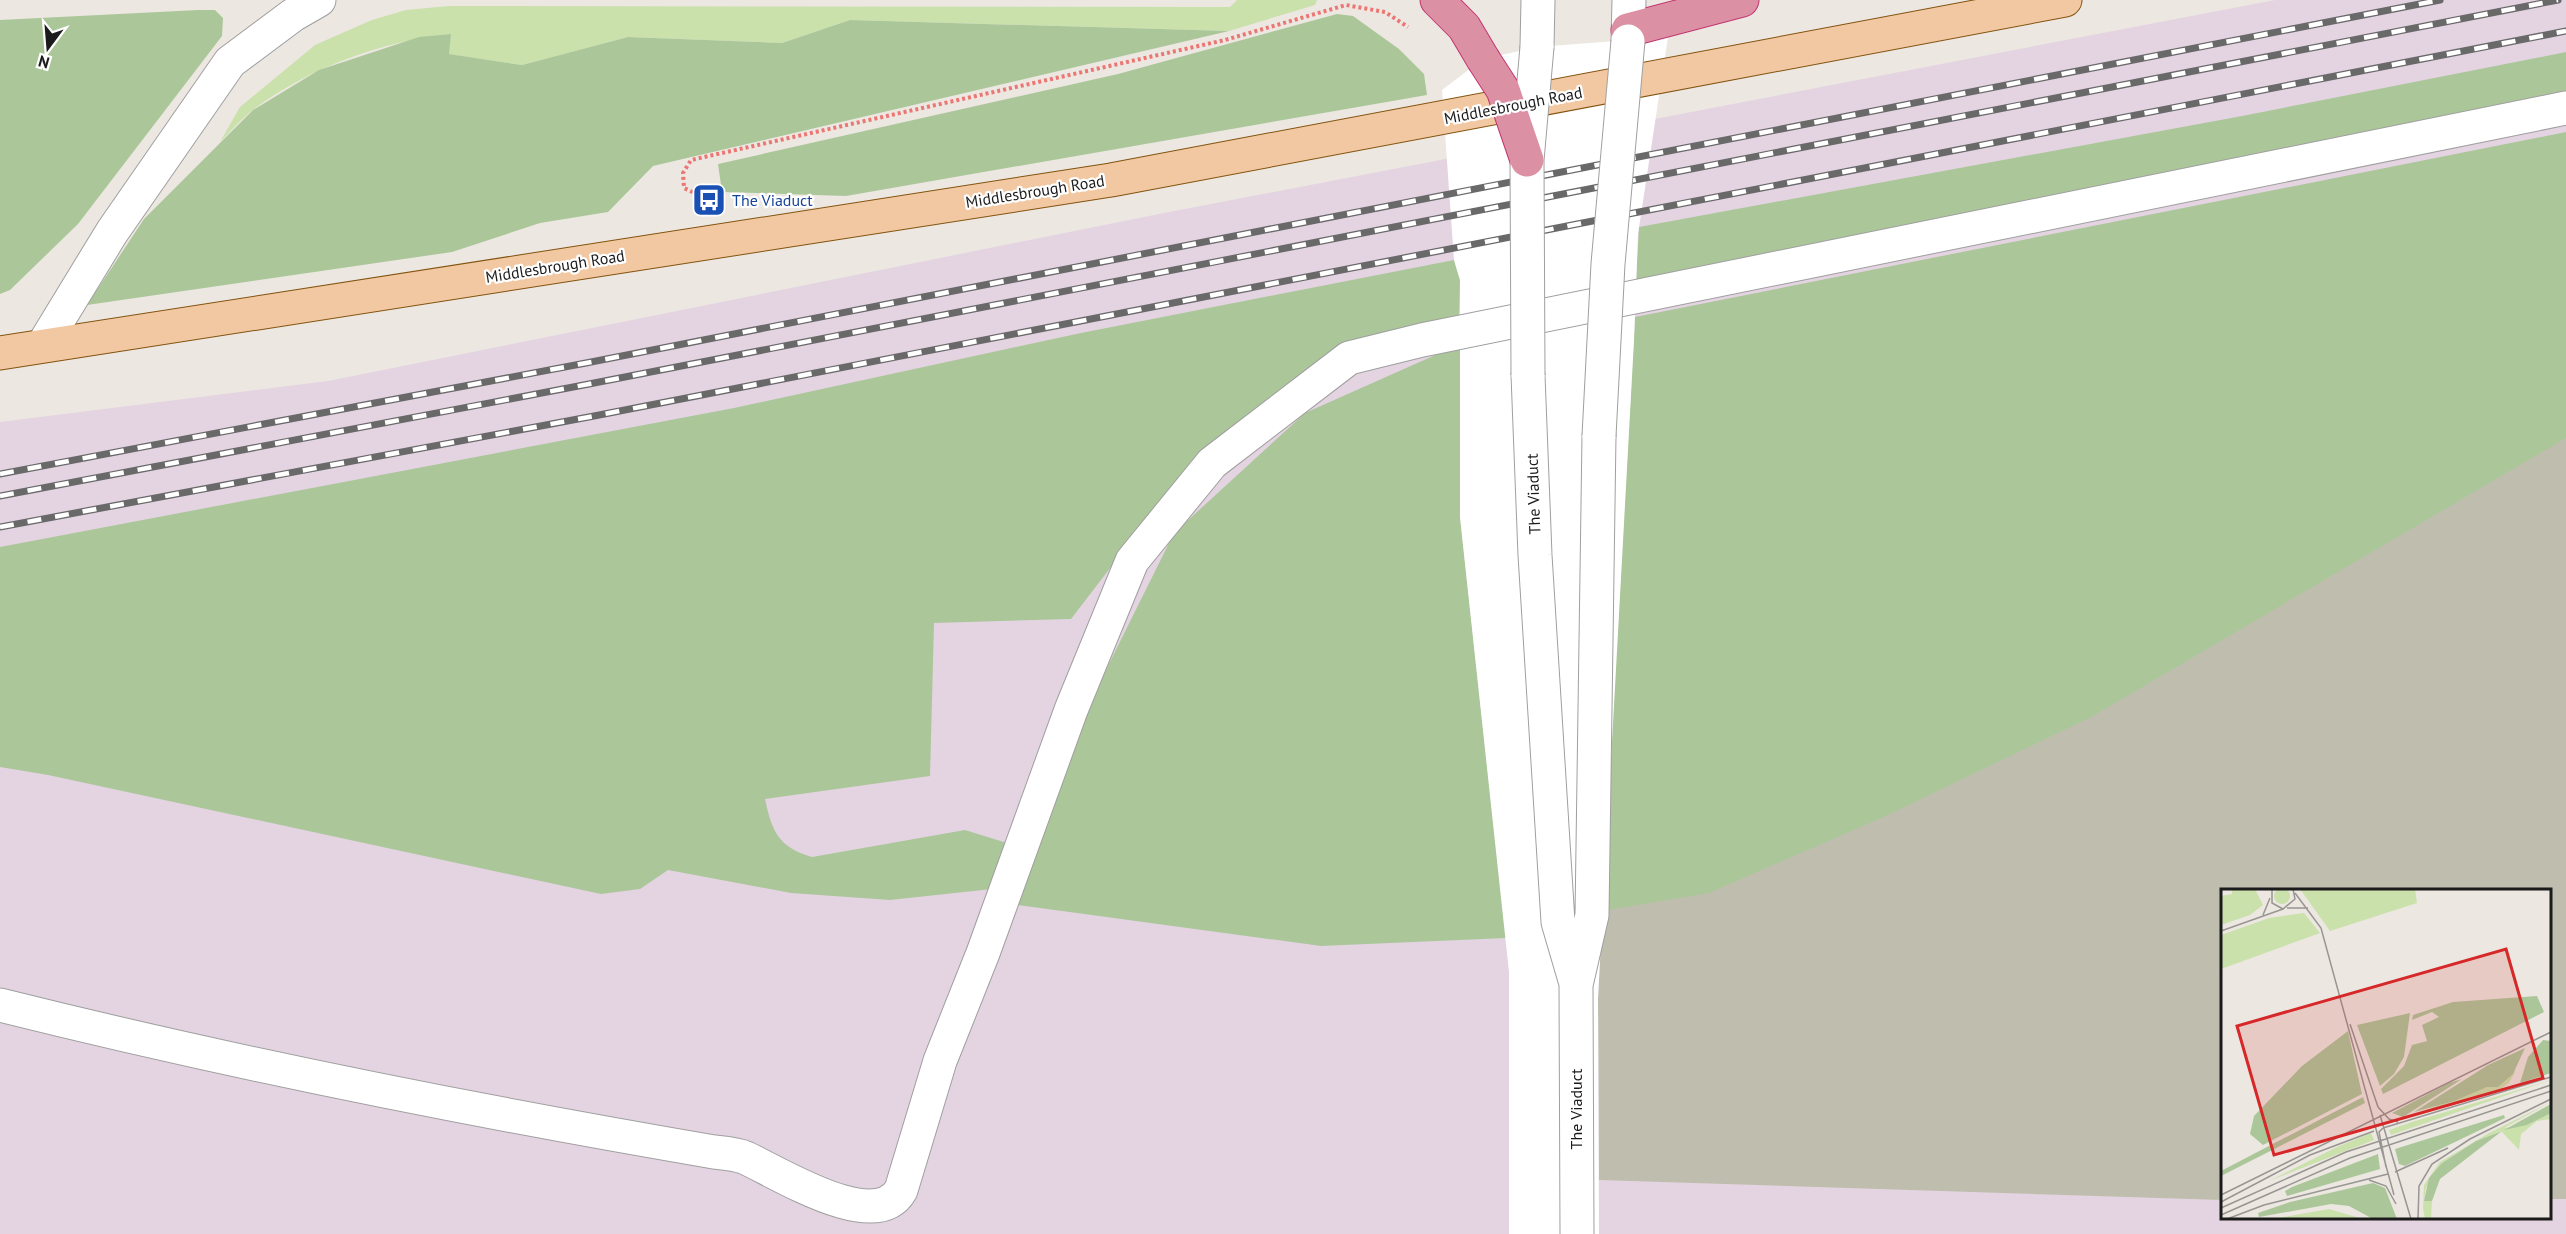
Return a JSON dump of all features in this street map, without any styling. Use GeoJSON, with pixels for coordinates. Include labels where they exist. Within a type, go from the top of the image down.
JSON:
{"type":"FeatureCollection","features":[{"type":"Feature","properties":{"kind":"highway"},"geometry":{"type":"LineString","coordinates":[[1437,0],[1464,27],[1503,90],[1527,160]]}},
{"type":"Feature","properties":{"kind":"highway"},"geometry":{"type":"LineString","coordinates":[[1628,24],[1742,0]]}},
{"type":"Feature","properties":{"kind":"main road","name":"Middlesbrough Road"},"geometry":{"type":"LineString","coordinates":[[0,353],[1111,180],[2065,0]]}},
{"type":"Feature","properties":{"kind":"street"},"geometry":{"type":"LineString","coordinates":[[43,345],[112,232],[230,62],[293,15],[319,0]]}},
{"type":"Feature","properties":{"kind":"street","name":"The Viaduct"},"geometry":{"type":"LineString","coordinates":[[1538,0],[1527,160],[1528,375],[1535,555],[1558,922],[1576,985]]}},
{"type":"Feature","properties":{"kind":"street","name":"The Viaduct"},"geometry":{"type":"LineString","coordinates":[[1577,1234],[1576,985],[1592,915],[1599,436],[1608,264],[1628,24]]}},
{"type":"Feature","properties":{"kind":"street"},"geometry":{"type":"LineString","coordinates":[[0,1005],[322,1079],[528,1120],[744,1157],[870,1224],[897,1200],[901,1190],[940,1061],[983,953],[1071,710],[1131,561],[1212,463],[1349,358],[1422,340],[2566,108]]}},
{"type":"Feature","properties":{"kind":"path"},"geometry":{"type":"LineString","coordinates":[[716,240],[709,200],[684,188],[682,172],[691,160],[1225,40],[1346,5],[1385,12],[1411,30]]}},
{"type":"Feature","properties":{"kind":"shaded area"},"geometry":{"type":"Polygon","coordinates":[[[2275,0],[2566,0],[2566,1234],[0,1234],[0,422],[328,381],[1164,213],[2275,0]]]}},
{"type":"Feature","properties":{"kind":"shaded area"},"geometry":{"type":"Polygon","coordinates":[[[2566,434],[2566,1199],[2551,1199],[2551,889],[2221,889],[2221,1200],[1599,1180],[1598,998],[1602,911],[2566,434]]]}},
{"type":"Feature","properties":{"kind":"green space"},"geometry":{"type":"Polygon","coordinates":[[[1237,0],[1317,0],[1315,5],[1229,31],[850,20],[782,43],[628,37],[522,65],[448,54],[451,34],[373,50],[322,69],[275,94],[254,109],[220,142],[240,107],[315,45],[372,20],[406,10],[449,6],[1230,7],[1237,0]]]}},
{"type":"Feature","properties":{"kind":"green space"},"geometry":{"type":"Polygon","coordinates":[[[215,10],[223,18],[222,36],[78,224],[10,290],[0,294],[0,20],[215,10]]]}},
{"type":"Feature","properties":{"kind":"green space"},"geometry":{"type":"Polygon","coordinates":[[[1337,14],[1353,16],[1399,49],[1424,74],[1427,95],[846,196],[722,192],[718,164],[1118,74],[1337,14]]]}},
{"type":"Feature","properties":{"kind":"green space"},"geometry":{"type":"Polygon","coordinates":[[[850,20],[1229,31],[653,166],[608,212],[540,223],[452,252],[87,305],[144,219],[253,110],[319,70],[419,37],[451,34],[449,54],[522,65],[628,37],[782,43],[850,20]]]}},
{"type":"Feature","properties":{"kind":"green space"},"geometry":{"type":"Polygon","coordinates":[[[2566,52],[2566,97],[1636,282],[1639,227],[2242,116],[2566,52]]]}},
{"type":"Feature","properties":{"kind":"green space"},"geometry":{"type":"Polygon","coordinates":[[[2566,132],[2566,438],[2093,716],[1888,815],[1709,893],[1602,911],[1635,317],[2566,132]]]}},
{"type":"Feature","properties":{"kind":"green space"},"geometry":{"type":"Polygon","coordinates":[[[1454,260],[1460,280],[1459,315],[1356,346],[1114,563],[1071,619],[934,623],[930,776],[765,799],[778,836],[791,848],[812,857],[965,830],[1007,843],[992,889],[890,900],[791,893],[668,870],[640,889],[601,894],[48,775],[0,767],[0,547],[734,408],[1081,333],[1454,260]]]}},
{"type":"Feature","properties":{"kind":"green space"},"geometry":{"type":"Polygon","coordinates":[[[1460,344],[1460,517],[1506,938],[1321,946],[1010,904],[1084,714],[1174,533],[1305,413],[1460,344]]]}},
{"type":"Feature","properties":{"kind":"pier"},"geometry":{"type":"Polygon","coordinates":[[[1668,37],[1638,234],[1598,998],[1599,1234],[1509,1234],[1509,972],[1460,517],[1460,280],[1454,260],[1442,90],[1483,59],[1537,47],[1668,37]]]}},
{"type":"Feature","properties":{"kind":"railway"},"geometry":{"type":"LineString","coordinates":[[0,474],[586,363],[2440,0]]}},
{"type":"Feature","properties":{"kind":"railway"},"geometry":{"type":"LineString","coordinates":[[0,496],[589,384],[2558,0]]}},
{"type":"Feature","properties":{"kind":"railway"},"geometry":{"type":"LineString","coordinates":[[0,527],[594,416],[2566,31]]}},
{"type":"Feature","properties":{"kind":"place","name":"The Viaduct"},"geometry":{"type":"Point","coordinates":[709,200]}}]}
